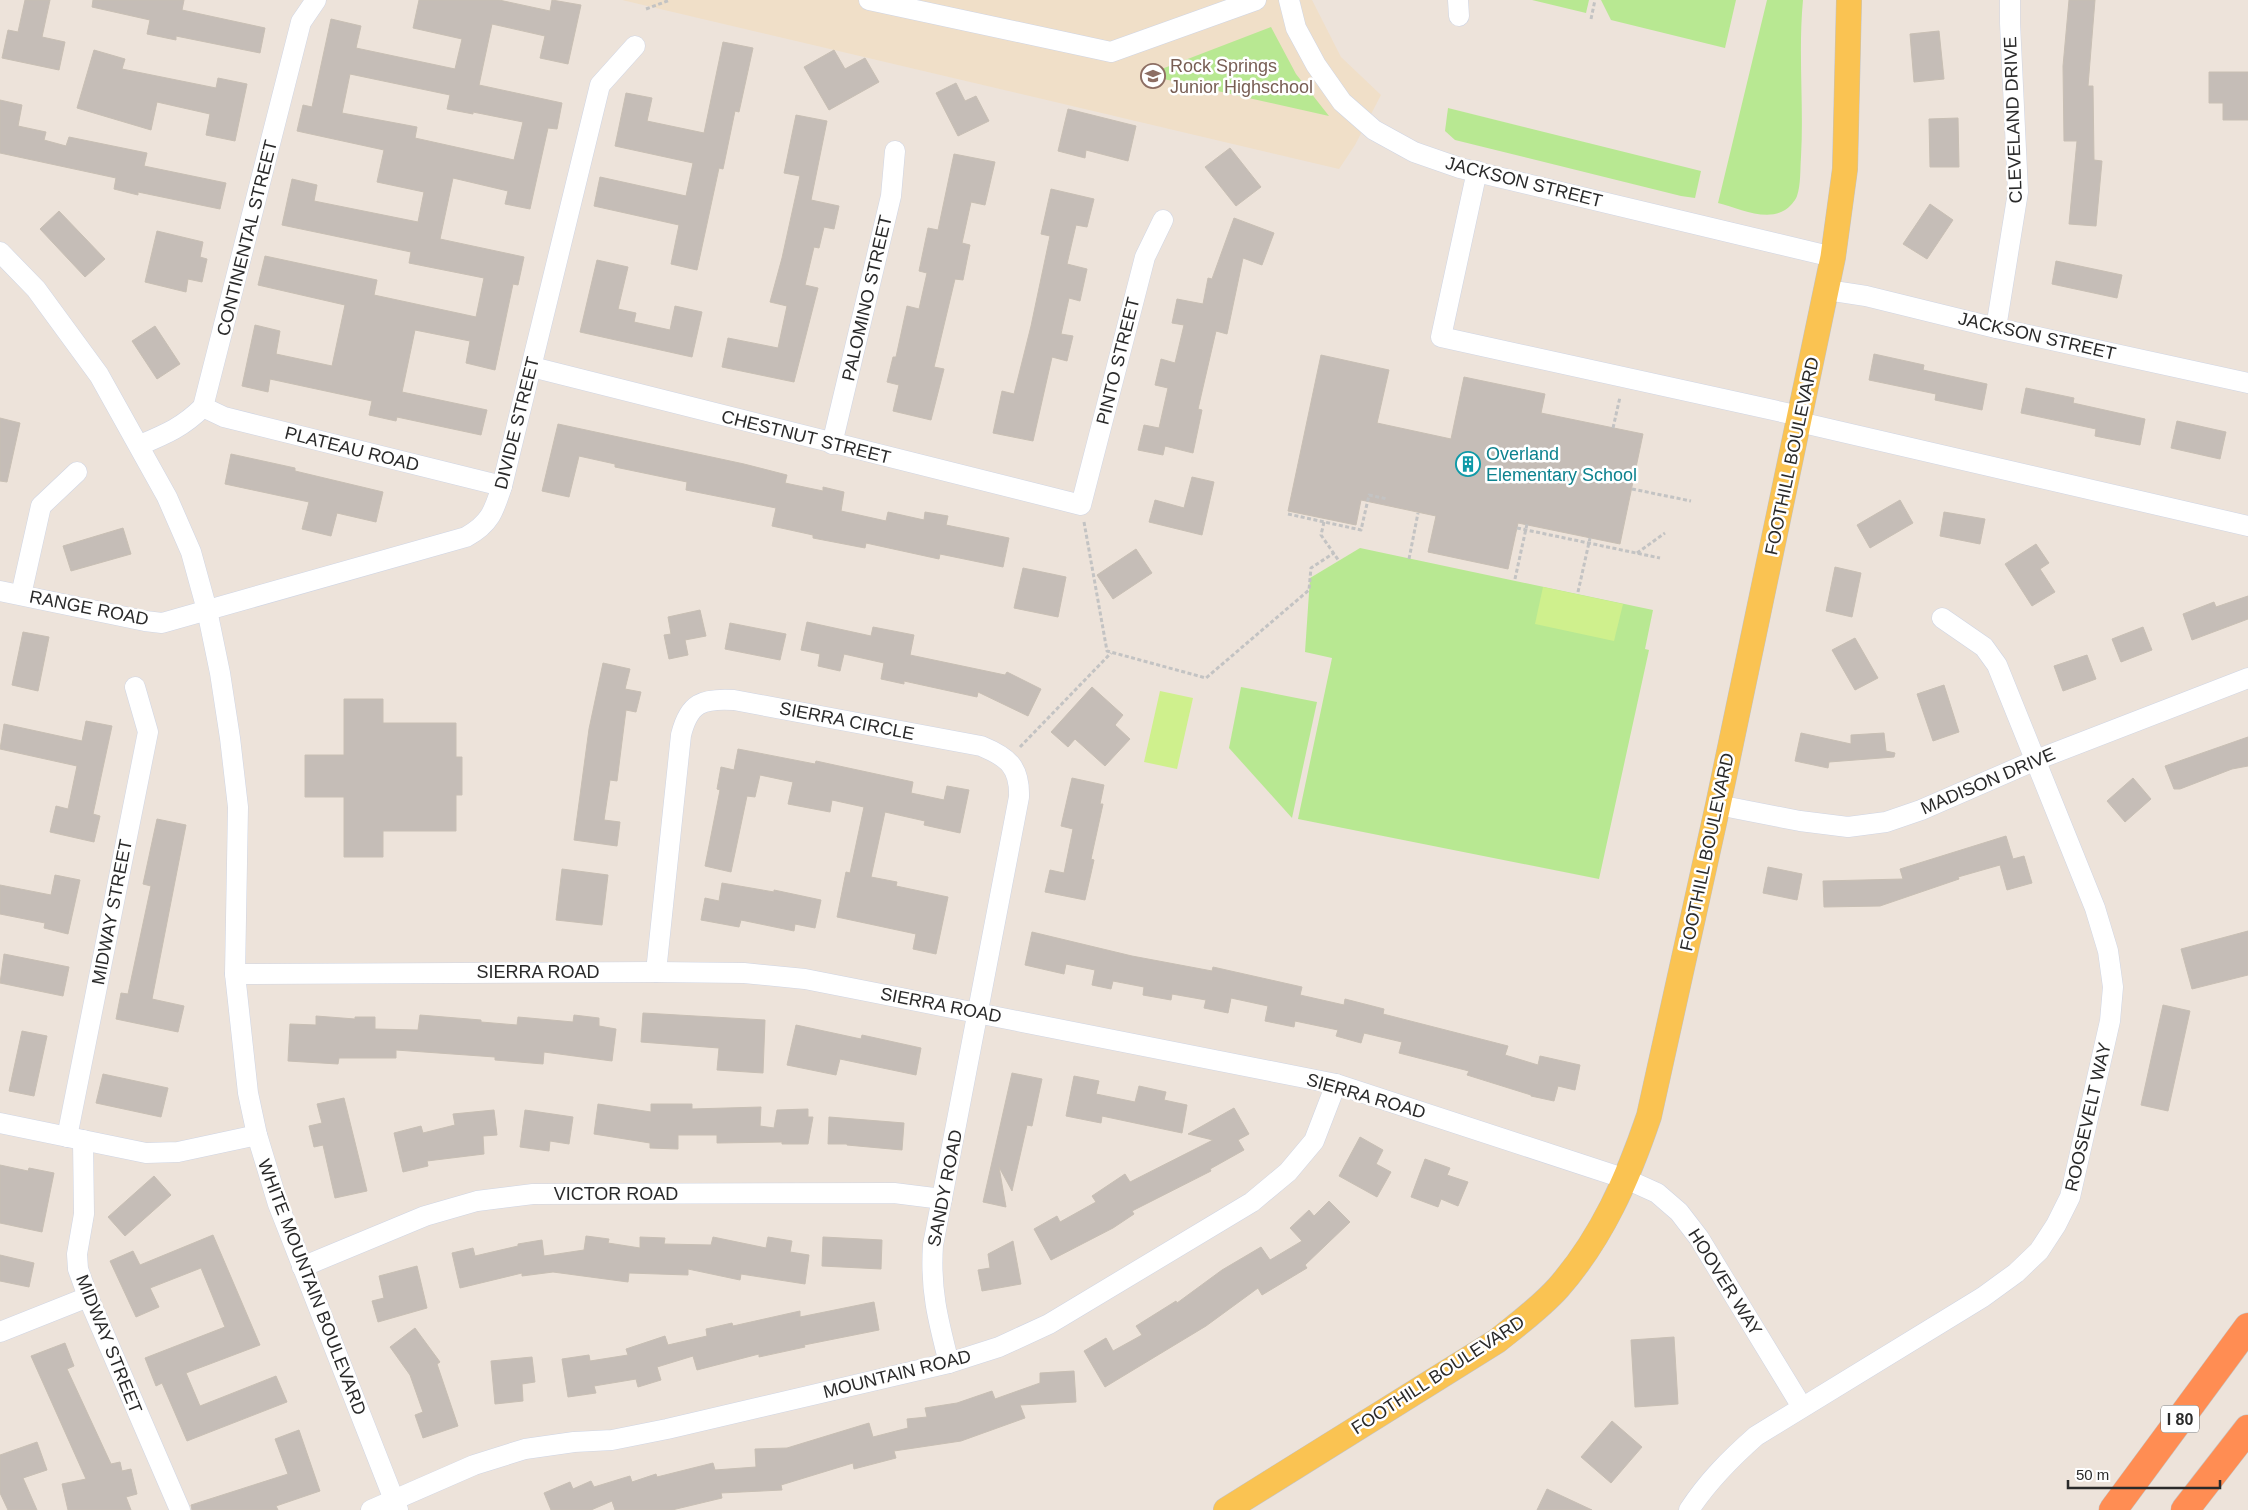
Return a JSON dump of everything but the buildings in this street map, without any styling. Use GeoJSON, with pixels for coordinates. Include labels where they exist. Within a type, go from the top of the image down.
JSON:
{"type":"FeatureCollection","features":[{"type":"Feature","properties":{"kind":"highway","name":"I 80"},"geometry":{"type":"LineString","coordinates":[[2112,1510],[2248,1327]]}},
{"type":"Feature","properties":{"kind":"highway"},"geometry":{"type":"LineString","coordinates":[[2185,1510],[2248,1429]]}},
{"type":"Feature","properties":{"kind":"main road","name":"FOOTHILL BOULEVARD"},"geometry":{"type":"LineString","coordinates":[[1226,1510],[1497,1341],[1531,1314],[1557,1288],[1585,1254],[1608,1217],[1626,1179],[1649,1116],[1718,806],[1827,290],[1844,169],[1849,0]]}},
{"type":"Feature","properties":{"kind":"street","name":"CONTINENTAL STREET"},"geometry":{"type":"LineString","coordinates":[[203,407],[302,22],[316,0]]}},
{"type":"Feature","properties":{"kind":"street"},"geometry":{"type":"LineString","coordinates":[[869,0],[1111,52],[1256,0]]}},
{"type":"Feature","properties":{"kind":"street","name":"JACKSON STREET"},"geometry":{"type":"LineString","coordinates":[[1289,0],[1296,28],[1316,65],[1342,102],[1374,130],[1414,152],[1460,168],[1833,257]]}},
{"type":"Feature","properties":{"kind":"street","name":"CLEVELAND DRIVE"},"geometry":{"type":"LineString","coordinates":[[1996,328],[2018,192],[2010,0]]}},
{"type":"Feature","properties":{"kind":"street","name":"DIVIDE STREET"},"geometry":{"type":"LineString","coordinates":[[207,610],[466,537],[481,529],[493,514],[502,486],[532,367],[600,85],[635,46]]}},
{"type":"Feature","properties":{"kind":"street","name":"PALOMINO STREET"},"geometry":{"type":"LineString","coordinates":[[832,444],[891,196],[895,151]]}},
{"type":"Feature","properties":{"kind":"street"},"geometry":{"type":"LineString","coordinates":[[1477,171],[1441,338],[1624,377],[2248,526]]}},
{"type":"Feature","properties":{"kind":"street","name":"PINTO STREET"},"geometry":{"type":"LineString","coordinates":[[1081,504],[1145,257],[1163,220]]}},
{"type":"Feature","properties":{"kind":"street","name":"WHITE MOUNTAIN BOULEVARD"},"geometry":{"type":"LineString","coordinates":[[0,252],[36,289],[99,375],[140,445],[167,497],[191,552],[207,610],[230,738],[238,807],[235,974],[246,1084],[257,1135],[278,1204],[396,1505]]}},
{"type":"Feature","properties":{"kind":"street","name":"JACKSON STREET"},"geometry":{"type":"LineString","coordinates":[[1827,290],[1866,296],[1996,328],[2248,383]]}},
{"type":"Feature","properties":{"kind":"street","name":"CHESTNUT STREET"},"geometry":{"type":"LineString","coordinates":[[532,367],[832,444],[1081,504]]}},
{"type":"Feature","properties":{"kind":"street"},"geometry":{"type":"LineString","coordinates":[[140,445],[172,432],[189,422],[203,407]]}},
{"type":"Feature","properties":{"kind":"street","name":"PLATEAU ROAD"},"geometry":{"type":"LineString","coordinates":[[203,407],[224,417],[502,486]]}},
{"type":"Feature","properties":{"kind":"street"},"geometry":{"type":"LineString","coordinates":[[21,595],[41,506],[77,472]]}},
{"type":"Feature","properties":{"kind":"street","name":"RANGE ROAD"},"geometry":{"type":"LineString","coordinates":[[0,590],[145,622],[162,623],[207,610]]}},
{"type":"Feature","properties":{"kind":"street","name":"ROOSEVELT WAY"},"geometry":{"type":"LineString","coordinates":[[1689,1510],[1703,1488],[1728,1460],[1756,1436],[1802,1406],[1984,1297],[2016,1273],[2039,1251],[2056,1225],[2070,1197],[2110,1021],[2113,987],[2108,951],[2095,908],[1997,665],[1984,648],[1942,618]]}},
{"type":"Feature","properties":{"kind":"street","name":"MADISON DRIVE"},"geometry":{"type":"LineString","coordinates":[[1718,806],[1800,821],[1848,827],[1877,823],[1921,810],[2036,760],[2248,678]]}},
{"type":"Feature","properties":{"kind":"street","name":"MIDWAY STREET"},"geometry":{"type":"LineString","coordinates":[[136,687],[148,732],[75,1139],[84,1214],[77,1254],[78,1269],[88,1297],[180,1510]]}},
{"type":"Feature","properties":{"kind":"street","name":"SIERRA CIRCLE"},"geometry":{"type":"LineString","coordinates":[[656,972],[681,735],[685,718],[697,704],[714,699],[734,700],[981,746],[1000,753],[1007,760]]}},
{"type":"Feature","properties":{"kind":"street"},"geometry":{"type":"LineString","coordinates":[[978,1012],[1019,798],[1019,781],[1007,760]]}},
{"type":"Feature","properties":{"kind":"street","name":"SIERRA ROAD"},"geometry":{"type":"LineString","coordinates":[[235,974],[656,972],[744,973],[805,979],[1336,1084],[1626,1179]]}},
{"type":"Feature","properties":{"kind":"street","name":"SANDY ROAD"},"geometry":{"type":"LineString","coordinates":[[949,1363],[936,1313],[931,1275],[933,1244],[978,1012]]}},
{"type":"Feature","properties":{"kind":"street","name":"MOUNTAIN ROAD"},"geometry":{"type":"LineString","coordinates":[[371,1510],[396,1505],[474,1465],[524,1449],[574,1442],[612,1440],[667,1429],[949,1363],[999,1347],[1049,1324],[1252,1202],[1288,1172],[1314,1141],[1336,1084]]}},
{"type":"Feature","properties":{"kind":"street"},"geometry":{"type":"LineString","coordinates":[[0,1124],[146,1153],[178,1152],[257,1135]]}},
{"type":"Feature","properties":{"kind":"street","name":"HOOVER WAY"},"geometry":{"type":"LineString","coordinates":[[1626,1179],[1657,1193],[1679,1212],[1699,1238],[1802,1406]]}},
{"type":"Feature","properties":{"kind":"street","name":"VICTOR ROAD"},"geometry":{"type":"LineString","coordinates":[[302,1267],[425,1216],[477,1201],[533,1194],[894,1193],[942,1198]]}},
{"type":"Feature","properties":{"kind":"street"},"geometry":{"type":"LineString","coordinates":[[0,1332],[88,1297]]}},
{"type":"Feature","properties":{"kind":"path"},"geometry":{"type":"LineString","coordinates":[[646,9],[670,0]]}},
{"type":"Feature","properties":{"kind":"path"},"geometry":{"type":"LineString","coordinates":[[1591,19],[1595,0]]}},
{"type":"Feature","properties":{"kind":"path"},"geometry":{"type":"LineString","coordinates":[[1613,428],[1624,377]]}},
{"type":"Feature","properties":{"kind":"path"},"geometry":{"type":"LineString","coordinates":[[1632,488],[1692,501]]}},
{"type":"Feature","properties":{"kind":"path"},"geometry":{"type":"LineString","coordinates":[[1288,514],[1361,530],[1369,495],[1387,499]]}},
{"type":"Feature","properties":{"kind":"path"},"geometry":{"type":"LineString","coordinates":[[1081,504],[1106,651],[1206,678],[1309,590],[1311,568],[1334,553]]}},
{"type":"Feature","properties":{"kind":"path"},"geometry":{"type":"LineString","coordinates":[[1409,559],[1418,513]]}},
{"type":"Feature","properties":{"kind":"path"},"geometry":{"type":"LineString","coordinates":[[1324,522],[1321,534],[1340,561]]}},
{"type":"Feature","properties":{"kind":"path"},"geometry":{"type":"LineString","coordinates":[[1515,579],[1527,524]]}},
{"type":"Feature","properties":{"kind":"path"},"geometry":{"type":"LineString","coordinates":[[1517,528],[1660,558]]}},
{"type":"Feature","properties":{"kind":"path"},"geometry":{"type":"LineString","coordinates":[[1637,553],[1665,533]]}},
{"type":"Feature","properties":{"kind":"path"},"geometry":{"type":"LineString","coordinates":[[1578,592],[1590,538]]}},
{"type":"Feature","properties":{"kind":"path"},"geometry":{"type":"LineString","coordinates":[[1007,760],[1111,653]]}},
{"type":"Feature","properties":{"kind":"shaded area","name":"Rock Springs Junior Highschool"},"geometry":{"type":"Polygon","coordinates":[[[622,0],[1312,0],[1341,57],[1381,95],[1355,145],[1339,169],[622,0]]]}},
{"type":"Feature","properties":{"kind":"green space"},"geometry":{"type":"Polygon","coordinates":[[[1532,0],[1589,0],[1586,13],[1532,0]]]}},
{"type":"Feature","properties":{"kind":"green space"},"geometry":{"type":"Polygon","coordinates":[[[1601,0],[1736,0],[1725,48],[1611,20],[1601,0]]]}},
{"type":"Feature","properties":{"kind":"green space"},"geometry":{"type":"Polygon","coordinates":[[[1767,0],[1803,0],[1801,40],[1802,137],[1799,187],[1796,198],[1789,207],[1769,215],[1752,213],[1718,203],[1767,0]]]}},
{"type":"Feature","properties":{"kind":"green space"},"geometry":{"type":"Polygon","coordinates":[[[1271,27],[1296,74],[1329,116],[1146,75],[1271,27]]]}},
{"type":"Feature","properties":{"kind":"green space"},"geometry":{"type":"Polygon","coordinates":[[[1448,108],[1701,171],[1695,198],[1455,140],[1445,131],[1448,108]]]}},
{"type":"Feature","properties":{"kind":"green space"},"geometry":{"type":"Polygon","coordinates":[[[1360,548],[1653,610],[1645,649],[1649,650],[1599,879],[1298,819],[1332,658],[1305,652],[1310,578],[1360,548]]]}},
{"type":"Feature","properties":{"kind":"green space"},"geometry":{"type":"Polygon","coordinates":[[[1543,587],[1623,604],[1614,641],[1535,624],[1543,587]]]}},
{"type":"Feature","properties":{"kind":"green space"},"geometry":{"type":"Polygon","coordinates":[[[1241,687],[1317,702],[1292,818],[1229,748],[1241,687]]]}},
{"type":"Feature","properties":{"kind":"green space"},"geometry":{"type":"Polygon","coordinates":[[[1160,691],[1193,698],[1177,769],[1144,762],[1160,691]]]}},
{"type":"Feature","properties":{"kind":"place","name":"Rock Springs Junior Highschool"},"geometry":{"type":"Point","coordinates":[1153,76]}},
{"type":"Feature","properties":{"kind":"place","name":"Overland Elementary School"},"geometry":{"type":"Point","coordinates":[1468,464]}}]}
